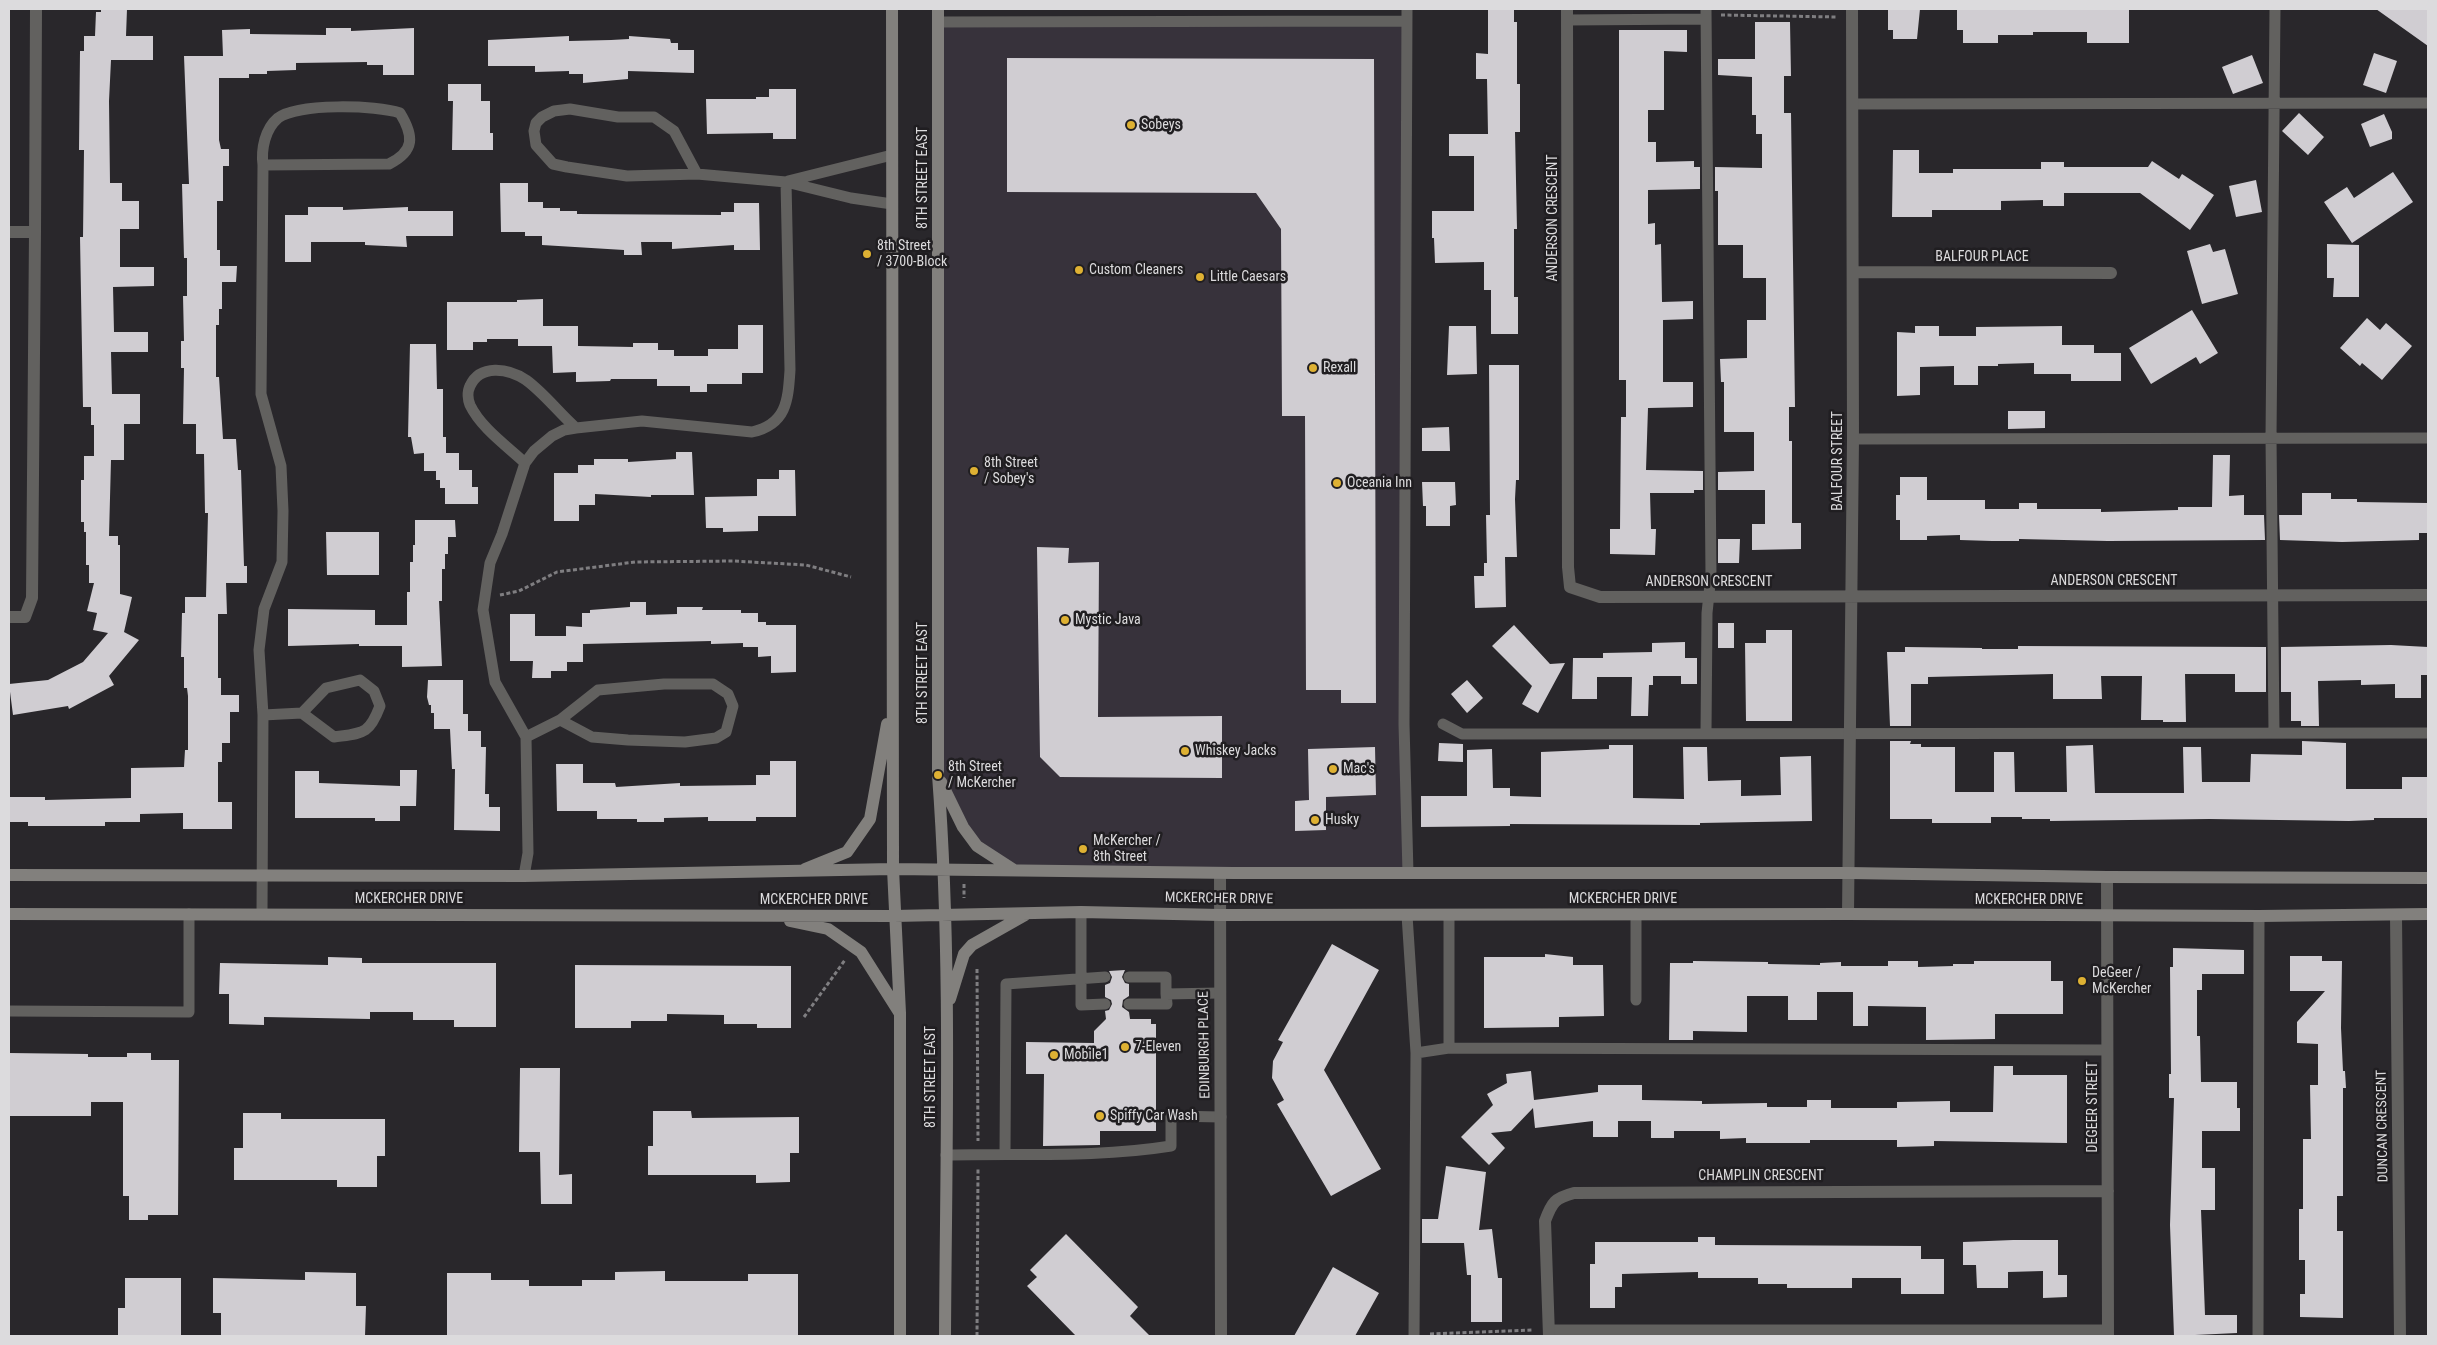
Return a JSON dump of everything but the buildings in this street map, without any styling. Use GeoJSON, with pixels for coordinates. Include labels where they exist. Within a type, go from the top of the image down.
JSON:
{"type":"FeatureCollection","features":[{"type":"Feature","properties":{"kind":"main road"},"geometry":{"type":"LineString","coordinates":[[892,9],[893,869],[900,1013],[900,1336]]}},
{"type":"Feature","properties":{"kind":"main road","name":"8TH STREET EAST"},"geometry":{"type":"LineString","coordinates":[[938,9],[938,775],[945,870],[946,915],[945,1336]]}},
{"type":"Feature","properties":{"kind":"main road"},"geometry":{"type":"LineString","coordinates":[[796,872],[847,852],[870,819],[893,690]]}},
{"type":"Feature","properties":{"kind":"main road"},"geometry":{"type":"LineString","coordinates":[[938,775],[963,827],[977,846],[1014,870]]}},
{"type":"Feature","properties":{"kind":"main road","name":"MCKERCHER DRIVE"},"geometry":{"type":"LineString","coordinates":[[9,875],[524,876],[893,869],[1220,873],[1849,873],[2108,877],[2428,878]]}},
{"type":"Feature","properties":{"kind":"main road","name":"MCKERCHER DRIVE"},"geometry":{"type":"LineString","coordinates":[[9,914],[894,916],[1082,912],[1220,915],[1848,914],[2258,916],[2428,914]]}},
{"type":"Feature","properties":{"kind":"main road"},"geometry":{"type":"LineString","coordinates":[[946,1011],[964,954],[972,945],[1026,914]]}},
{"type":"Feature","properties":{"kind":"main road"},"geometry":{"type":"LineString","coordinates":[[766,915],[828,929],[861,952],[900,1013]]}},
{"type":"Feature","properties":{"kind":"street"},"geometry":{"type":"LineString","coordinates":[[9,617],[26,617],[32,598],[36,9]]}},
{"type":"Feature","properties":{"kind":"street","name":"BALFOUR STREET"},"geometry":{"type":"LineString","coordinates":[[1848,914],[1853,439],[1852,9]]}},
{"type":"Feature","properties":{"kind":"street","name":"ANDERSON CRESCENT"},"geometry":{"type":"LineString","coordinates":[[1567,15],[1568,567],[1570,587],[1600,597],[2428,595]]}},
{"type":"Feature","properties":{"kind":"street"},"geometry":{"type":"LineString","coordinates":[[9,232],[35,232]]}},
{"type":"Feature","properties":{"kind":"street","name":"BALFOUR PLACE"},"geometry":{"type":"LineString","coordinates":[[1853,272],[2111,273]]}},
{"type":"Feature","properties":{"kind":"street","name":"EDINBURGH PLACE"},"geometry":{"type":"LineString","coordinates":[[1220,873],[1221,1336]]}},
{"type":"Feature","properties":{"kind":"street","name":"DEGEER STREET"},"geometry":{"type":"LineString","coordinates":[[2108,877],[2108,1333]]}},
{"type":"Feature","properties":{"kind":"street","name":"DUNCAN CRESCENT"},"geometry":{"type":"LineString","coordinates":[[2396,915],[2400,1336]]}},
{"type":"Feature","properties":{"kind":"street","name":"CHAMPLIN CRESCENT"},"geometry":{"type":"LineString","coordinates":[[1549,1333],[1545,1221],[1551,1205],[1562,1196],[1574,1193],[2108,1191]]}},
{"type":"Feature","properties":{"kind":"lane"},"geometry":{"type":"LineString","coordinates":[[1407,9],[1404,724],[1408,873]]}},
{"type":"Feature","properties":{"kind":"lane"},"geometry":{"type":"LineString","coordinates":[[2274,732],[2271,437],[2275,9]]}},
{"type":"Feature","properties":{"kind":"lane"},"geometry":{"type":"LineString","coordinates":[[1567,15],[1706,14],[1711,575],[1708,596],[1706,733]]}},
{"type":"Feature","properties":{"kind":"lane"},"geometry":{"type":"LineString","coordinates":[[938,22],[1407,21]]}},
{"type":"Feature","properties":{"kind":"lane"},"geometry":{"type":"LineString","coordinates":[[1853,104],[2428,103]]}},
{"type":"Feature","properties":{"kind":"lane"},"geometry":{"type":"LineString","coordinates":[[262,914],[263,715],[258,650],[264,609],[282,562],[283,511],[281,466],[261,394],[263,165],[265,138],[270,127],[279,117],[306,110],[342,106],[385,108],[400,113],[409,127],[411,144],[402,158],[389,164],[263,165]]}},
{"type":"Feature","properties":{"kind":"lane"},"geometry":{"type":"LineString","coordinates":[[697,174],[674,131],[654,116],[618,116],[570,109],[554,111],[542,116],[536,123],[534,131],[536,145],[554,164],[627,176],[697,174],[786,182],[851,198],[892,204]]}},
{"type":"Feature","properties":{"kind":"lane"},"geometry":{"type":"LineString","coordinates":[[786,182],[892,155]]}},
{"type":"Feature","properties":{"kind":"lane"},"geometry":{"type":"LineString","coordinates":[[524,876],[528,853],[526,737],[495,682],[483,610],[490,563],[502,534],[525,463],[534,451],[552,436],[564,430],[642,421],[752,432],[764,429],[777,420],[788,400],[789,377],[786,182]]}},
{"type":"Feature","properties":{"kind":"lane"},"geometry":{"type":"LineString","coordinates":[[525,463],[477,418],[469,403],[468,390],[472,381],[483,371],[500,370],[526,380],[576,428]]}},
{"type":"Feature","properties":{"kind":"lane"},"geometry":{"type":"LineString","coordinates":[[1853,439],[2428,438]]}},
{"type":"Feature","properties":{"kind":"lane"},"geometry":{"type":"LineString","coordinates":[[263,715],[302,713],[334,737],[361,734],[373,724],[380,706],[374,691],[360,680],[326,688],[302,713]]}},
{"type":"Feature","properties":{"kind":"lane"},"geometry":{"type":"LineString","coordinates":[[526,737],[560,720],[598,690],[631,686],[713,684],[728,694],[733,706],[726,732],[716,738],[685,742],[592,737],[560,720]]}},
{"type":"Feature","properties":{"kind":"lane"},"geometry":{"type":"LineString","coordinates":[[1443,724],[1462,734],[2428,733]]}},
{"type":"Feature","properties":{"kind":"lane"},"geometry":{"type":"LineString","coordinates":[[1082,912],[1082,1005],[1105,1004]]}},
{"type":"Feature","properties":{"kind":"lane"},"geometry":{"type":"LineString","coordinates":[[9,1012],[189,1012],[189,914]]}},
{"type":"Feature","properties":{"kind":"lane"},"geometry":{"type":"LineString","coordinates":[[1636,914],[1636,1000]]}},
{"type":"Feature","properties":{"kind":"lane"},"geometry":{"type":"LineString","coordinates":[[1407,915],[1416,1052],[1414,1335]]}},
{"type":"Feature","properties":{"kind":"lane"},"geometry":{"type":"LineString","coordinates":[[1448,915],[1449,1048]]}},
{"type":"Feature","properties":{"kind":"lane"},"geometry":{"type":"LineString","coordinates":[[2258,916],[2258,1336]]}},
{"type":"Feature","properties":{"kind":"lane"},"geometry":{"type":"LineString","coordinates":[[1005,1154],[1006,984],[1105,977]]}},
{"type":"Feature","properties":{"kind":"lane"},"geometry":{"type":"LineString","coordinates":[[1129,977],[1166,977],[1167,1004],[1129,1004]]}},
{"type":"Feature","properties":{"kind":"lane"},"geometry":{"type":"LineString","coordinates":[[1166,994],[1219,994]]}},
{"type":"Feature","properties":{"kind":"lane"},"geometry":{"type":"LineString","coordinates":[[1416,1052],[1449,1048],[2108,1050]]}},
{"type":"Feature","properties":{"kind":"lane"},"geometry":{"type":"LineString","coordinates":[[946,1155],[1116,1154],[1171,1146],[1171,1116],[1221,1117]]}},
{"type":"Feature","properties":{"kind":"lane"},"geometry":{"type":"LineString","coordinates":[[1549,1333],[2108,1333]]}},
{"type":"Feature","properties":{"kind":"path"},"geometry":{"type":"LineString","coordinates":[[1706,14],[1828,16]]}},
{"type":"Feature","properties":{"kind":"path"},"geometry":{"type":"LineString","coordinates":[[485,598],[519,591],[556,572],[635,562],[733,561],[806,565],[852,577]]}},
{"type":"Feature","properties":{"kind":"path"},"geometry":{"type":"LineString","coordinates":[[964,870],[964,914]]}},
{"type":"Feature","properties":{"kind":"path"},"geometry":{"type":"LineString","coordinates":[[972,945],[980,956],[977,960],[978,1336]]}},
{"type":"Feature","properties":{"kind":"path"},"geometry":{"type":"LineString","coordinates":[[804,1017],[849,956]]}},
{"type":"Feature","properties":{"kind":"path"},"geometry":{"type":"LineString","coordinates":[[1414,1335],[1529,1330]]}},
{"type":"Feature","properties":{"kind":"shaded area"},"geometry":{"type":"Polygon","coordinates":[[[1407,21],[1408,873],[1014,870],[977,846],[938,775],[938,22],[1407,21]]]}},
{"type":"Feature","properties":{"kind":"place","name":"Sobeys"},"geometry":{"type":"Point","coordinates":[1131,125]}},
{"type":"Feature","properties":{"kind":"place","name":"8th Street / 3700-Block"},"geometry":{"type":"Point","coordinates":[867,254]}},
{"type":"Feature","properties":{"kind":"place","name":"Custom Cleaners"},"geometry":{"type":"Point","coordinates":[1079,270]}},
{"type":"Feature","properties":{"kind":"place","name":"Little Caesars"},"geometry":{"type":"Point","coordinates":[1200,277]}},
{"type":"Feature","properties":{"kind":"place","name":"Rexall"},"geometry":{"type":"Point","coordinates":[1313,368]}},
{"type":"Feature","properties":{"kind":"place","name":"8th Street / Sobey's"},"geometry":{"type":"Point","coordinates":[974,471]}},
{"type":"Feature","properties":{"kind":"place","name":"Oceania Inn"},"geometry":{"type":"Point","coordinates":[1337,483]}},
{"type":"Feature","properties":{"kind":"place","name":"Mystic Java"},"geometry":{"type":"Point","coordinates":[1065,620]}},
{"type":"Feature","properties":{"kind":"place","name":"Whiskey Jacks"},"geometry":{"type":"Point","coordinates":[1185,751]}},
{"type":"Feature","properties":{"kind":"place","name":"Mac's"},"geometry":{"type":"Point","coordinates":[1333,769]}},
{"type":"Feature","properties":{"kind":"place","name":"8th Street / McKercher"},"geometry":{"type":"Point","coordinates":[938,775]}},
{"type":"Feature","properties":{"kind":"place","name":"Husky"},"geometry":{"type":"Point","coordinates":[1315,820]}},
{"type":"Feature","properties":{"kind":"place","name":"McKercher / 8th Street"},"geometry":{"type":"Point","coordinates":[1083,849]}},
{"type":"Feature","properties":{"kind":"place","name":"DeGeer / McKercher"},"geometry":{"type":"Point","coordinates":[2082,981]}},
{"type":"Feature","properties":{"kind":"place","name":"7-Eleven"},"geometry":{"type":"Point","coordinates":[1125,1047]}},
{"type":"Feature","properties":{"kind":"place","name":"Mobile1"},"geometry":{"type":"Point","coordinates":[1054,1055]}},
{"type":"Feature","properties":{"kind":"place","name":"Spiffy Car Wash"},"geometry":{"type":"Point","coordinates":[1100,1116]}}]}
